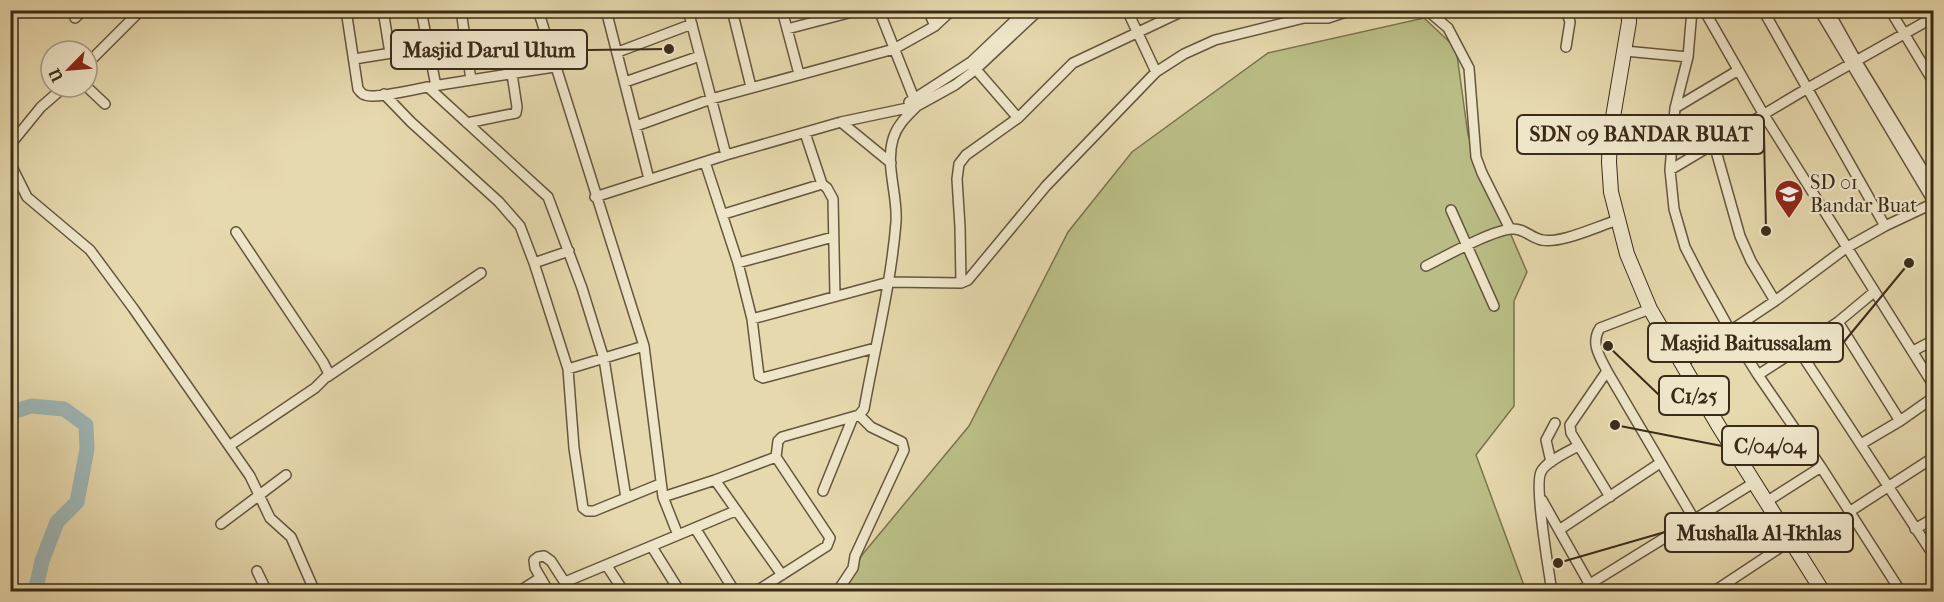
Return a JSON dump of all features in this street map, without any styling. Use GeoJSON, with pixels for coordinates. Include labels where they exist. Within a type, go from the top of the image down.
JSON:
{"type":"FeatureCollection","features":[{"type":"Feature","properties":{"kind":"street"},"geometry":{"type":"LineString","coordinates":[[99,52],[141,10]]}},
{"type":"Feature","properties":{"kind":"street"},"geometry":{"type":"LineString","coordinates":[[346,10],[360,92],[366,96],[554,67]]}},
{"type":"Feature","properties":{"kind":"street"},"geometry":{"type":"LineString","coordinates":[[382,10],[390,53]]}},
{"type":"Feature","properties":{"kind":"street"},"geometry":{"type":"LineString","coordinates":[[421,10],[429,47],[432,86],[467,123],[548,197],[569,251],[604,359],[626,498]]}},
{"type":"Feature","properties":{"kind":"street"},"geometry":{"type":"LineString","coordinates":[[460,10],[471,80]]}},
{"type":"Feature","properties":{"kind":"street"},"geometry":{"type":"LineString","coordinates":[[537,10],[644,346],[660,484],[678,535]]}},
{"type":"Feature","properties":{"kind":"street"},"geometry":{"type":"LineString","coordinates":[[606,10],[649,179]]}},
{"type":"Feature","properties":{"kind":"street"},"geometry":{"type":"LineString","coordinates":[[688,10],[726,154]]}},
{"type":"Feature","properties":{"kind":"street"},"geometry":{"type":"LineString","coordinates":[[732,10],[751,87]]}},
{"type":"Feature","properties":{"kind":"street"},"geometry":{"type":"LineString","coordinates":[[782,10],[799,74]]}},
{"type":"Feature","properties":{"kind":"street"},"geometry":{"type":"LineString","coordinates":[[787,29],[831,14],[860,10]]}},
{"type":"Feature","properties":{"kind":"street"},"geometry":{"type":"LineString","coordinates":[[879,10],[915,102]]}},
{"type":"Feature","properties":{"kind":"street"},"geometry":{"type":"LineString","coordinates":[[928,10],[935,26]]}},
{"type":"Feature","properties":{"kind":"street"},"geometry":{"type":"LineString","coordinates":[[636,126],[751,87],[894,49],[935,26],[952,10]]}},
{"type":"Feature","properties":{"kind":"street"},"geometry":{"type":"LineString","coordinates":[[596,197],[726,154],[841,122],[903,108],[956,85],[1026,10]]}},
{"type":"Feature","properties":{"kind":"street"},"geometry":{"type":"LineString","coordinates":[[973,66],[1039,10]]}},
{"type":"Feature","properties":{"kind":"street"},"geometry":{"type":"LineString","coordinates":[[1127,10],[1136,34],[1156,72]]}},
{"type":"Feature","properties":{"kind":"street"},"geometry":{"type":"LineString","coordinates":[[960,283],[957,179],[959,164],[966,155],[1018,118],[1073,63],[1185,10]]}},
{"type":"Feature","properties":{"kind":"street"},"geometry":{"type":"LineString","coordinates":[[752,318],[889,282],[960,283],[971,278],[1046,186],[1156,72],[1184,54],[1215,40],[1297,15],[1329,18],[1352,10]]}},
{"type":"Feature","properties":{"kind":"street"},"geometry":{"type":"LineString","coordinates":[[1426,10],[1448,28],[1469,68],[1476,157],[1510,229]]}},
{"type":"Feature","properties":{"kind":"street"},"geometry":{"type":"LineString","coordinates":[[1566,10],[1570,22],[1566,47]]}},
{"type":"Feature","properties":{"kind":"street"},"geometry":{"type":"LineString","coordinates":[[1629,10],[1625,51],[1609,144],[1611,192],[1627,254],[1650,309],[1718,424],[1823,591]]}},
{"type":"Feature","properties":{"kind":"street"},"geometry":{"type":"LineString","coordinates":[[1692,10],[1688,57],[1675,108],[1670,170],[1674,209],[1685,247],[1731,332],[1901,591]]}},
{"type":"Feature","properties":{"kind":"street"},"geometry":{"type":"LineString","coordinates":[[1704,10],[1737,71],[1934,386]]}},
{"type":"Feature","properties":{"kind":"street"},"geometry":{"type":"LineString","coordinates":[[1763,10],[1885,226]]}},
{"type":"Feature","properties":{"kind":"street"},"geometry":{"type":"LineString","coordinates":[[1819,10],[1934,188]]}},
{"type":"Feature","properties":{"kind":"street"},"geometry":{"type":"LineString","coordinates":[[1682,363],[1731,332],[1846,248],[1885,226],[1934,203],[1854,63],[1828,10]]}},
{"type":"Feature","properties":{"kind":"street"},"geometry":{"type":"LineString","coordinates":[[1890,10],[1934,83]]}},
{"type":"Feature","properties":{"kind":"street"},"geometry":{"type":"LineString","coordinates":[[1670,170],[1934,17]]}},
{"type":"Feature","properties":{"kind":"street"},"geometry":{"type":"LineString","coordinates":[[618,52],[692,24]]}},
{"type":"Feature","properties":{"kind":"street"},"geometry":{"type":"LineString","coordinates":[[354,58],[429,47]]}},
{"type":"Feature","properties":{"kind":"street"},"geometry":{"type":"LineString","coordinates":[[1625,51],[1688,57]]}},
{"type":"Feature","properties":{"kind":"street"},"geometry":{"type":"LineString","coordinates":[[625,82],[700,56]]}},
{"type":"Feature","properties":{"kind":"street"},"geometry":{"type":"LineString","coordinates":[[973,66],[1018,118]]}},
{"type":"Feature","properties":{"kind":"street"},"geometry":{"type":"LineString","coordinates":[[1675,108],[1737,71]]}},
{"type":"Feature","properties":{"kind":"street"},"geometry":{"type":"LineString","coordinates":[[467,123],[516,113],[512,74]]}},
{"type":"Feature","properties":{"kind":"street"},"geometry":{"type":"LineString","coordinates":[[384,94],[411,122],[499,202],[520,226],[568,369],[581,505],[587,511],[594,511],[660,484]]}},
{"type":"Feature","properties":{"kind":"street"},"geometry":{"type":"LineString","coordinates":[[99,98],[105,104]]}},
{"type":"Feature","properties":{"kind":"street"},"geometry":{"type":"LineString","coordinates":[[10,145],[51,99]]}},
{"type":"Feature","properties":{"kind":"street"},"geometry":{"type":"LineString","coordinates":[[823,490],[856,416],[864,409],[889,282],[897,220],[891,163],[892,140],[900,123],[915,102]]}},
{"type":"Feature","properties":{"kind":"street"},"geometry":{"type":"LineString","coordinates":[[841,122],[891,163]]}},
{"type":"Feature","properties":{"kind":"street"},"geometry":{"type":"LineString","coordinates":[[805,133],[822,184],[833,199],[835,296]]}},
{"type":"Feature","properties":{"kind":"street"},"geometry":{"type":"LineString","coordinates":[[1714,144],[1740,236],[1751,261],[1775,301]]}},
{"type":"Feature","properties":{"kind":"street"},"geometry":{"type":"LineString","coordinates":[[705,162],[738,262],[752,318],[758,374],[761,377],[875,348]]}},
{"type":"Feature","properties":{"kind":"street"},"geometry":{"type":"LineString","coordinates":[[10,163],[27,197],[90,250],[109,274],[249,476],[270,518],[291,537],[315,591]]}},
{"type":"Feature","properties":{"kind":"street"},"geometry":{"type":"LineString","coordinates":[[724,214],[822,184]]}},
{"type":"Feature","properties":{"kind":"street"},"geometry":{"type":"LineString","coordinates":[[1451,210],[1469,245],[1494,306]]}},
{"type":"Feature","properties":{"kind":"street"},"geometry":{"type":"LineString","coordinates":[[1426,266],[1469,245],[1510,229],[1519,229],[1536,238],[1550,241],[1618,220]]}},
{"type":"Feature","properties":{"kind":"street"},"geometry":{"type":"LineString","coordinates":[[236,232],[323,362],[327,376]]}},
{"type":"Feature","properties":{"kind":"street"},"geometry":{"type":"LineString","coordinates":[[738,262],[833,237]]}},
{"type":"Feature","properties":{"kind":"street"},"geometry":{"type":"LineString","coordinates":[[534,263],[569,251]]}},
{"type":"Feature","properties":{"kind":"street"},"geometry":{"type":"LineString","coordinates":[[229,446],[315,388],[327,376],[481,273]]}},
{"type":"Feature","properties":{"kind":"street"},"geometry":{"type":"LineString","coordinates":[[1758,375],[1838,322],[1874,292]]}},
{"type":"Feature","properties":{"kind":"street"},"geometry":{"type":"LineString","coordinates":[[1650,309],[1600,328],[1595,336],[1595,344],[1607,371],[1694,519]]}},
{"type":"Feature","properties":{"kind":"street"},"geometry":{"type":"LineString","coordinates":[[1838,322],[1900,421]]}},
{"type":"Feature","properties":{"kind":"street"},"geometry":{"type":"LineString","coordinates":[[1913,351],[1934,340]]}},
{"type":"Feature","properties":{"kind":"street"},"geometry":{"type":"LineString","coordinates":[[568,369],[644,346]]}},
{"type":"Feature","properties":{"kind":"street"},"geometry":{"type":"LineString","coordinates":[[1798,349],[1934,556]]}},
{"type":"Feature","properties":{"kind":"street"},"geometry":{"type":"LineString","coordinates":[[1607,371],[1572,420],[1570,429],[1610,497]]}},
{"type":"Feature","properties":{"kind":"street"},"geometry":{"type":"LineString","coordinates":[[1861,444],[1934,397]]}},
{"type":"Feature","properties":{"kind":"street"},"geometry":{"type":"LineString","coordinates":[[755,591],[827,546],[830,538],[776,457],[778,441],[782,437],[856,416]]}},
{"type":"Feature","properties":{"kind":"street"},"geometry":{"type":"LineString","coordinates":[[837,591],[853,568],[855,556],[904,450],[902,442],[877,431],[856,416]]}},
{"type":"Feature","properties":{"kind":"street"},"geometry":{"type":"LineString","coordinates":[[1551,462],[1546,441],[1555,423]]}},
{"type":"Feature","properties":{"kind":"street"},"geometry":{"type":"LineString","coordinates":[[1552,591],[1539,495],[1541,470],[1578,446]]}},
{"type":"Feature","properties":{"kind":"street"},"geometry":{"type":"LineString","coordinates":[[663,497],[776,457]]}},
{"type":"Feature","properties":{"kind":"street"},"geometry":{"type":"LineString","coordinates":[[1849,512],[1934,457]]}},
{"type":"Feature","properties":{"kind":"street"},"geometry":{"type":"LineString","coordinates":[[1559,530],[1660,463]]}},
{"type":"Feature","properties":{"kind":"street"},"geometry":{"type":"LineString","coordinates":[[1766,502],[1821,467]]}},
{"type":"Feature","properties":{"kind":"street"},"geometry":{"type":"LineString","coordinates":[[221,524],[286,475]]}},
{"type":"Feature","properties":{"kind":"street"},"geometry":{"type":"LineString","coordinates":[[715,480],[782,575]]}},
{"type":"Feature","properties":{"kind":"street"},"geometry":{"type":"LineString","coordinates":[[1577,591],[1755,482]]}},
{"type":"Feature","properties":{"kind":"street"},"geometry":{"type":"LineString","coordinates":[[1539,495],[1590,585]]}},
{"type":"Feature","properties":{"kind":"street"},"geometry":{"type":"LineString","coordinates":[[565,582],[735,511]]}},
{"type":"Feature","properties":{"kind":"street"},"geometry":{"type":"LineString","coordinates":[[1916,529],[1934,518]]}},
{"type":"Feature","properties":{"kind":"street"},"geometry":{"type":"LineString","coordinates":[[695,528],[735,591]]}},
{"type":"Feature","properties":{"kind":"street"},"geometry":{"type":"LineString","coordinates":[[1713,591],[1790,541]]}},
{"type":"Feature","properties":{"kind":"street"},"geometry":{"type":"LineString","coordinates":[[652,547],[680,591]]}},
{"type":"Feature","properties":{"kind":"street"},"geometry":{"type":"LineString","coordinates":[[549,591],[535,568],[534,560],[544,556],[551,561],[571,591]]}},
{"type":"Feature","properties":{"kind":"street"},"geometry":{"type":"LineString","coordinates":[[607,566],[624,591]]}},
{"type":"Feature","properties":{"kind":"street"},"geometry":{"type":"LineString","coordinates":[[257,571],[267,591]]}},
{"type":"Feature","properties":{"kind":"street"},"geometry":{"type":"LineString","coordinates":[[518,591],[540,578]]}},
{"type":"Feature","properties":{"kind":"street"},"geometry":{"type":"LineString","coordinates":[[1926,591],[1934,588]]}},
{"type":"Feature","properties":{"kind":"green space"},"geometry":{"type":"Polygon","coordinates":[[[1424,18],[1456,48],[1468,135],[1527,272],[1514,301],[1514,406],[1476,455],[1526,591],[840,592],[862,555],[969,426],[1068,232],[1132,152],[1268,53],[1424,18]]]}},
{"type":"Feature","properties":{"kind":"waterway"},"geometry":{"type":"LineString","coordinates":[[10,413],[31,406],[64,409],[86,425],[87,449],[77,502],[57,522],[42,561],[35,592]]}},
{"type":"Feature","properties":{"kind":"place","name":"Masjid Darul Ulum"},"geometry":{"type":"Point","coordinates":[669,49]}},
{"type":"Feature","properties":{"kind":"place","name":"SD 01 Bandar Buat"},"geometry":{"type":"Point","coordinates":[1789,220]}},
{"type":"Feature","properties":{"kind":"place","name":"SDN 09 BANDAR BUAT"},"geometry":{"type":"Point","coordinates":[1766,231]}},
{"type":"Feature","properties":{"kind":"place","name":"Masjid Baitussalam"},"geometry":{"type":"Point","coordinates":[1909,263]}},
{"type":"Feature","properties":{"kind":"place","name":"C1/25"},"geometry":{"type":"Point","coordinates":[1608,346]}},
{"type":"Feature","properties":{"kind":"place","name":"C/04/04"},"geometry":{"type":"Point","coordinates":[1615,425]}},
{"type":"Feature","properties":{"kind":"place","name":"Mushalla Al-Ikhlas"},"geometry":{"type":"Point","coordinates":[1558,563]}}]}
